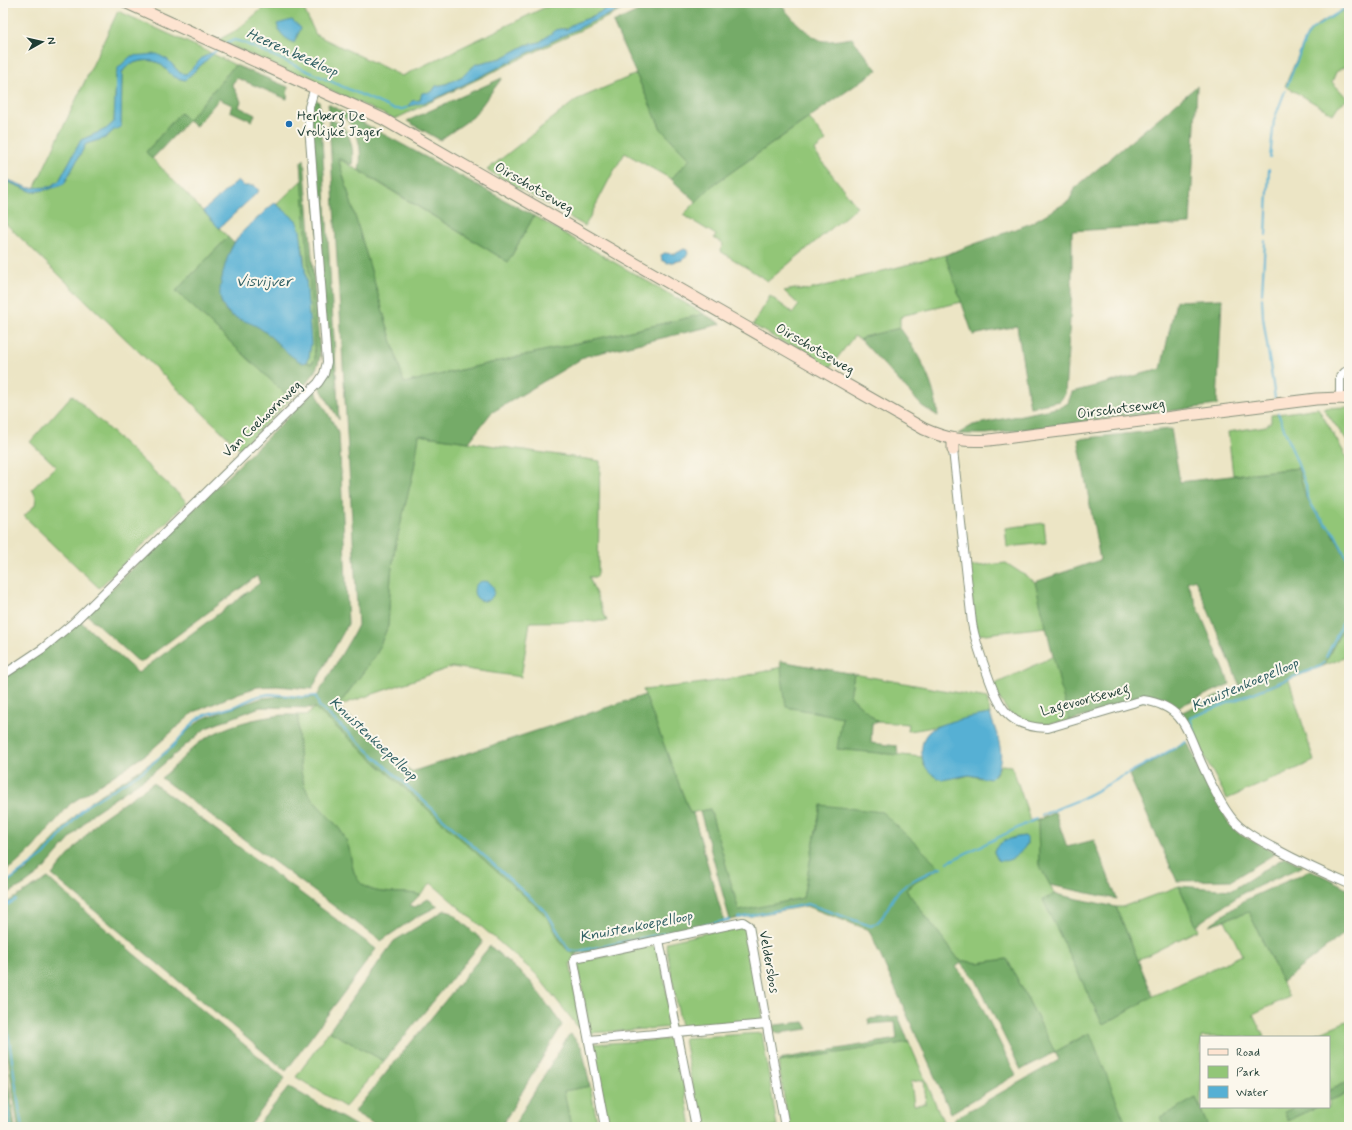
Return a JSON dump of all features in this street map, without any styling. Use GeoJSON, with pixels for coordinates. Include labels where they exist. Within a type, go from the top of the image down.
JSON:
{"type":"FeatureCollection","features":[{"type":"Feature","properties":{"kind":"street","name":"Oirschotseweg"},"geometry":{"type":"LineString","coordinates":[[127,3],[383,119],[953,445],[1294,402],[1345,399]]}},
{"type":"Feature","properties":{"kind":"street","name":"Van Coehoornweg"},"geometry":{"type":"LineString","coordinates":[[3,675],[42,649],[73,623],[318,383],[324,374],[327,362],[309,126],[309,107],[315,87]]}},
{"type":"Feature","properties":{"kind":"street"},"geometry":{"type":"LineString","coordinates":[[1345,399],[1340,377],[1349,371]]}},
{"type":"Feature","properties":{"kind":"street","name":"Lagevoortseweg"},"geometry":{"type":"LineString","coordinates":[[953,445],[972,623],[976,644],[996,699],[1006,714],[1018,722],[1034,728],[1048,728],[1143,700],[1156,702],[1169,708],[1179,716],[1188,729],[1198,755],[1228,814],[1238,826],[1248,834],[1305,865],[1349,884]]}},
{"type":"Feature","properties":{"kind":"street","name":"Veldersbos"},"geometry":{"type":"LineString","coordinates":[[604,1127],[574,962],[575,958],[743,922],[747,923],[785,1127]]}},
{"type":"Feature","properties":{"kind":"street"},"geometry":{"type":"LineString","coordinates":[[659,940],[696,1127]]}},
{"type":"Feature","properties":{"kind":"street"},"geometry":{"type":"LineString","coordinates":[[589,1040],[766,1024]]}},
{"type":"Feature","properties":{"kind":"green space"},"geometry":{"type":"Polygon","coordinates":[[[269,3],[301,3],[316,35],[402,76],[554,3],[618,3],[589,18],[575,23],[567,29],[559,29],[554,31],[540,42],[526,45],[502,58],[476,64],[463,76],[446,84],[436,86],[432,92],[432,100],[589,23],[637,3],[395,119],[218,40],[237,30],[269,3]]]}},
{"type":"Feature","properties":{"kind":"green space"},"geometry":{"type":"Polygon","coordinates":[[[654,3],[780,3],[799,25],[817,39],[823,41],[834,41],[852,38],[877,70],[713,185],[696,202],[671,179],[690,159],[661,129],[613,23],[654,3]]]}},
{"type":"Feature","properties":{"kind":"green space"},"geometry":{"type":"Polygon","coordinates":[[[1348,8],[1349,64],[1336,72],[1332,82],[1348,99],[1338,106],[1333,114],[1285,86],[1308,33],[1318,24],[1348,8]]]}},
{"type":"Feature","properties":{"kind":"green space"},"geometry":{"type":"Polygon","coordinates":[[[118,11],[211,53],[202,58],[186,74],[180,73],[168,60],[131,56],[116,76],[114,122],[106,129],[81,140],[59,181],[50,187],[34,189],[118,11]]]}},
{"type":"Feature","properties":{"kind":"green space"},"geometry":{"type":"Polygon","coordinates":[[[213,54],[235,65],[188,120],[180,113],[146,152],[228,237],[176,291],[291,399],[240,449],[3,221],[3,180],[33,192],[50,189],[64,184],[86,144],[105,138],[114,130],[121,127],[122,73],[127,67],[135,62],[153,61],[161,65],[173,76],[185,80],[213,54]]]}},
{"type":"Feature","properties":{"kind":"green space"},"geometry":{"type":"Polygon","coordinates":[[[235,65],[288,87],[287,99],[237,78],[232,84],[241,101],[239,107],[255,115],[252,121],[230,111],[232,105],[219,99],[196,126],[188,121],[152,159],[146,152],[180,113],[188,120],[235,65]]]}},
{"type":"Feature","properties":{"kind":"green space"},"geometry":{"type":"Polygon","coordinates":[[[636,74],[661,129],[690,159],[671,179],[625,153],[612,174],[585,226],[487,170],[576,100],[636,74]]]}},
{"type":"Feature","properties":{"kind":"green space"},"geometry":{"type":"Polygon","coordinates":[[[502,78],[473,117],[440,140],[407,121],[502,78]]]}},
{"type":"Feature","properties":{"kind":"green space"},"geometry":{"type":"Polygon","coordinates":[[[1197,86],[1190,224],[1072,231],[1072,290],[1065,394],[1060,401],[1030,407],[1017,326],[973,335],[945,255],[1029,224],[1069,201],[1076,187],[1197,86]]]}},
{"type":"Feature","properties":{"kind":"green space"},"geometry":{"type":"Polygon","coordinates":[[[314,98],[319,102],[320,107],[339,420],[319,386],[327,373],[310,114],[314,98]]]}},
{"type":"Feature","properties":{"kind":"green space"},"geometry":{"type":"Polygon","coordinates":[[[328,104],[534,216],[508,262],[359,170],[360,151],[356,133],[346,119],[329,111],[328,104]]]}},
{"type":"Feature","properties":{"kind":"green space"},"geometry":{"type":"Polygon","coordinates":[[[809,118],[826,141],[814,151],[857,207],[768,281],[720,251],[723,244],[714,238],[716,235],[683,215],[713,185],[809,118]]]}},
{"type":"Feature","properties":{"kind":"green space"},"geometry":{"type":"Polygon","coordinates":[[[329,120],[336,122],[346,131],[351,144],[353,159],[352,165],[338,158],[404,383],[704,314],[721,324],[586,356],[491,413],[469,442],[419,435],[414,469],[395,547],[391,575],[388,626],[376,655],[338,706],[411,772],[645,695],[690,813],[693,813],[724,922],[595,951],[573,954],[560,940],[551,923],[543,913],[315,708],[260,707],[206,728],[154,772],[93,813],[41,872],[25,884],[3,896],[3,883],[26,871],[72,819],[91,801],[157,759],[199,721],[262,698],[286,696],[309,698],[317,696],[358,625],[329,120]]]}},
{"type":"Feature","properties":{"kind":"green space"},"geometry":{"type":"Polygon","coordinates":[[[338,158],[508,262],[534,216],[704,314],[404,383],[338,158]]]}},
{"type":"Feature","properties":{"kind":"green space"},"geometry":{"type":"Polygon","coordinates":[[[304,159],[320,356],[313,375],[291,399],[176,291],[228,237],[234,243],[226,264],[222,283],[221,299],[225,310],[231,316],[252,323],[260,328],[295,358],[303,362],[312,363],[315,359],[301,162],[304,159]]]}},
{"type":"Feature","properties":{"kind":"green space"},"geometry":{"type":"Polygon","coordinates":[[[303,179],[314,336],[315,359],[312,363],[303,363],[306,362],[309,357],[311,343],[304,255],[298,225],[277,204],[303,179]]]}},
{"type":"Feature","properties":{"kind":"green space"},"geometry":{"type":"Polygon","coordinates":[[[945,255],[962,302],[905,315],[900,318],[900,328],[864,337],[861,340],[854,336],[829,369],[753,325],[770,296],[793,313],[799,305],[784,291],[795,289],[809,290],[945,255]]]}},
{"type":"Feature","properties":{"kind":"green space"},"geometry":{"type":"Polygon","coordinates":[[[1222,299],[1217,405],[987,434],[958,434],[973,425],[1061,407],[1068,403],[1072,392],[1161,369],[1176,301],[1222,299]]]}},
{"type":"Feature","properties":{"kind":"green space"},"geometry":{"type":"Polygon","coordinates":[[[900,328],[914,348],[930,381],[938,416],[922,406],[861,340],[863,337],[900,328]]]}},
{"type":"Feature","properties":{"kind":"green space"},"geometry":{"type":"Polygon","coordinates":[[[315,391],[339,433],[348,624],[312,689],[277,686],[258,687],[239,693],[194,712],[148,753],[70,804],[32,849],[16,864],[3,872],[3,678],[80,621],[138,673],[260,583],[257,576],[140,663],[86,614],[315,391]]]}},
{"type":"Feature","properties":{"kind":"green space"},"geometry":{"type":"Polygon","coordinates":[[[72,395],[187,502],[99,588],[24,516],[35,505],[36,497],[32,489],[56,466],[30,442],[72,395]]]}},
{"type":"Feature","properties":{"kind":"green space"},"geometry":{"type":"Polygon","coordinates":[[[1318,408],[1349,461],[1349,563],[1338,541],[1306,498],[1298,468],[1233,475],[1228,432],[1266,426],[1271,422],[1271,415],[1318,408]]]}},
{"type":"Feature","properties":{"kind":"green space"},"geometry":{"type":"Polygon","coordinates":[[[1323,408],[1349,408],[1349,444],[1323,408]]]}},
{"type":"Feature","properties":{"kind":"green space"},"geometry":{"type":"Polygon","coordinates":[[[1171,429],[1180,482],[1298,468],[1306,498],[1332,532],[1349,563],[1349,617],[1323,666],[1185,720],[1178,714],[1240,686],[1195,579],[1187,582],[1230,684],[1173,709],[1151,699],[1069,721],[1035,582],[1100,560],[1078,439],[1171,429]]]}},
{"type":"Feature","properties":{"kind":"green space"},"geometry":{"type":"Polygon","coordinates":[[[419,435],[600,461],[598,572],[597,577],[589,577],[607,621],[530,622],[521,677],[452,667],[338,706],[376,655],[388,626],[391,575],[395,547],[414,469],[419,435]]]}},
{"type":"Feature","properties":{"kind":"green space"},"geometry":{"type":"Polygon","coordinates":[[[1044,523],[1046,543],[1007,547],[1005,528],[1044,523]]]}},
{"type":"Feature","properties":{"kind":"green space"},"geometry":{"type":"Polygon","coordinates":[[[1006,563],[1035,582],[1047,627],[976,635],[968,567],[1006,563]]]}},
{"type":"Feature","properties":{"kind":"green space"},"geometry":{"type":"Polygon","coordinates":[[[1349,617],[1349,656],[1323,666],[1349,617]]]}},
{"type":"Feature","properties":{"kind":"green space"},"geometry":{"type":"Polygon","coordinates":[[[1054,656],[1069,721],[1036,726],[1009,713],[991,686],[1054,656]]]}},
{"type":"Feature","properties":{"kind":"green space"},"geometry":{"type":"Polygon","coordinates":[[[780,661],[854,674],[850,696],[878,722],[872,723],[871,743],[897,746],[898,755],[837,749],[842,717],[786,707],[780,661]]]}},
{"type":"Feature","properties":{"kind":"green space"},"geometry":{"type":"Polygon","coordinates":[[[781,667],[787,707],[842,716],[838,749],[922,757],[924,766],[959,778],[969,775],[981,778],[995,775],[1001,765],[1012,766],[1031,822],[1038,820],[1039,865],[1055,894],[1044,900],[1103,1025],[1153,996],[1242,955],[1225,920],[1249,912],[1289,997],[1253,1014],[1264,1036],[1200,1036],[1200,1108],[1196,1098],[1162,1117],[1165,1127],[1127,1127],[1089,1033],[1055,1052],[1007,959],[978,963],[959,960],[906,890],[916,881],[821,805],[803,898],[739,912],[710,809],[690,813],[643,690],[713,682],[781,667]],[[1025,836],[1016,837],[1002,842],[994,852],[998,860],[1007,859],[1021,851],[1027,844],[1025,836]]]}},
{"type":"Feature","properties":{"kind":"green space"},"geometry":{"type":"Polygon","coordinates":[[[854,674],[987,698],[990,714],[929,728],[908,731],[909,724],[878,722],[850,696],[854,674]]]}},
{"type":"Feature","properties":{"kind":"green space"},"geometry":{"type":"Polygon","coordinates":[[[1289,680],[1314,761],[1227,799],[1185,720],[1289,680]]]}},
{"type":"Feature","properties":{"kind":"green space"},"geometry":{"type":"Polygon","coordinates":[[[315,708],[548,917],[563,945],[571,953],[577,954],[570,963],[582,1032],[536,974],[431,883],[420,895],[376,891],[369,889],[359,881],[353,870],[348,846],[343,834],[312,799],[304,785],[299,756],[298,715],[306,715],[315,708]]]}},
{"type":"Feature","properties":{"kind":"green space"},"geometry":{"type":"Polygon","coordinates":[[[283,715],[298,715],[299,756],[304,785],[312,799],[343,834],[348,846],[353,870],[359,881],[369,889],[376,891],[420,895],[410,905],[415,907],[428,899],[438,906],[413,919],[381,941],[161,778],[197,744],[221,730],[241,723],[283,715]]]}},
{"type":"Feature","properties":{"kind":"green space"},"geometry":{"type":"Polygon","coordinates":[[[1187,742],[1229,824],[1241,835],[1276,853],[1232,880],[1177,881],[1129,775],[1187,742]]]}},
{"type":"Feature","properties":{"kind":"green space"},"geometry":{"type":"Polygon","coordinates":[[[153,783],[376,949],[286,1071],[52,875],[99,820],[153,783]]]}},
{"type":"Feature","properties":{"kind":"green space"},"geometry":{"type":"Polygon","coordinates":[[[821,805],[882,812],[941,868],[916,881],[906,890],[959,960],[978,963],[1007,959],[1055,1052],[1021,1070],[976,980],[961,963],[956,967],[972,987],[1016,1075],[951,1113],[869,930],[806,906],[730,920],[700,811],[710,809],[739,911],[803,898],[821,805]]]}},
{"type":"Feature","properties":{"kind":"green space"},"geometry":{"type":"Polygon","coordinates":[[[1055,812],[1067,847],[1094,840],[1117,899],[1050,885],[1039,865],[1038,820],[1055,812]]]}},
{"type":"Feature","properties":{"kind":"green space"},"geometry":{"type":"Polygon","coordinates":[[[1285,857],[1303,866],[1243,893],[1196,925],[1179,886],[1232,890],[1285,857]]]}},
{"type":"Feature","properties":{"kind":"green space"},"geometry":{"type":"Polygon","coordinates":[[[1311,870],[1349,889],[1349,930],[1282,982],[1249,912],[1209,925],[1245,900],[1311,870]]]}},
{"type":"Feature","properties":{"kind":"green space"},"geometry":{"type":"Polygon","coordinates":[[[48,878],[134,954],[285,1078],[249,1127],[18,1127],[3,1025],[3,905],[48,878]]]}},
{"type":"Feature","properties":{"kind":"green space"},"geometry":{"type":"Polygon","coordinates":[[[1179,886],[1198,930],[1138,960],[1116,907],[1122,907],[1179,886]]]}},
{"type":"Feature","properties":{"kind":"green space"},"geometry":{"type":"Polygon","coordinates":[[[1055,894],[1116,907],[1153,996],[1103,1025],[1043,900],[1055,894]]]}},
{"type":"Feature","properties":{"kind":"green space"},"geometry":{"type":"Polygon","coordinates":[[[445,910],[450,911],[483,941],[384,1061],[329,1031],[394,941],[445,910]]]}},
{"type":"Feature","properties":{"kind":"green space"},"geometry":{"type":"Polygon","coordinates":[[[740,925],[746,926],[763,1016],[760,1021],[681,1026],[666,945],[667,942],[740,925]]]}},
{"type":"Feature","properties":{"kind":"green space"},"geometry":{"type":"Polygon","coordinates":[[[658,945],[673,1027],[590,1033],[578,965],[579,962],[658,945]]]}},
{"type":"Feature","properties":{"kind":"green space"},"geometry":{"type":"Polygon","coordinates":[[[490,946],[531,982],[562,1025],[501,1127],[379,1127],[354,1112],[490,946]]]}},
{"type":"Feature","properties":{"kind":"green space"},"geometry":{"type":"Polygon","coordinates":[[[898,1016],[909,1042],[778,1062],[785,1058],[897,1039],[895,1022],[869,1024],[868,1019],[898,1016]]]}},
{"type":"Feature","properties":{"kind":"green space"},"geometry":{"type":"Polygon","coordinates":[[[1349,1020],[1349,1081],[1330,1090],[1330,1036],[1311,1036],[1349,1020]]]}},
{"type":"Feature","properties":{"kind":"green space"},"geometry":{"type":"Polygon","coordinates":[[[804,1022],[808,1029],[779,1033],[774,1032],[773,1028],[775,1025],[804,1022]]]}},
{"type":"Feature","properties":{"kind":"green space"},"geometry":{"type":"Polygon","coordinates":[[[329,1031],[384,1061],[345,1107],[296,1077],[329,1031]]]}},
{"type":"Feature","properties":{"kind":"green space"},"geometry":{"type":"Polygon","coordinates":[[[762,1033],[777,1127],[699,1127],[684,1038],[762,1033]]]}},
{"type":"Feature","properties":{"kind":"green space"},"geometry":{"type":"Polygon","coordinates":[[[1090,1033],[1127,1127],[957,1127],[954,1119],[1059,1060],[1055,1052],[1090,1033]]]}},
{"type":"Feature","properties":{"kind":"green space"},"geometry":{"type":"Polygon","coordinates":[[[571,1034],[582,1048],[590,1086],[564,1091],[571,1127],[513,1127],[568,1036],[571,1034]]]}},
{"type":"Feature","properties":{"kind":"green space"},"geometry":{"type":"Polygon","coordinates":[[[676,1039],[691,1127],[609,1127],[592,1044],[676,1039]]]}},
{"type":"Feature","properties":{"kind":"green space"},"geometry":{"type":"Polygon","coordinates":[[[909,1042],[943,1121],[912,1127],[789,1127],[778,1062],[909,1042]],[[924,1080],[911,1082],[914,1105],[926,1104],[924,1080]]]}},
{"type":"Feature","properties":{"kind":"green space"},"geometry":{"type":"Polygon","coordinates":[[[3,1048],[15,1127],[3,1127],[3,1048]]]}},
{"type":"Feature","properties":{"kind":"green space"},"geometry":{"type":"Polygon","coordinates":[[[1349,1081],[1349,1092],[1330,1101],[1330,1090],[1349,1081]]]}},
{"type":"Feature","properties":{"kind":"green space"},"geometry":{"type":"Polygon","coordinates":[[[590,1086],[598,1127],[571,1127],[564,1091],[590,1086]]]}},
{"type":"Feature","properties":{"kind":"green space"},"geometry":{"type":"Polygon","coordinates":[[[289,1087],[291,1088],[358,1127],[256,1127],[289,1087]]]}},
{"type":"Feature","properties":{"kind":"green space"},"geometry":{"type":"Polygon","coordinates":[[[1349,1092],[1349,1127],[1208,1127],[1200,1108],[1294,1108],[1285,1112],[1288,1120],[1315,1108],[1330,1108],[1330,1101],[1349,1092]]]}},
{"type":"Feature","properties":{"kind":"green space"},"geometry":{"type":"Polygon","coordinates":[[[1196,1098],[1208,1127],[1165,1127],[1161,1117],[1196,1098]]]}},
{"type":"Feature","properties":{"kind":"green space"},"geometry":{"type":"Polygon","coordinates":[[[1294,1108],[1315,1108],[1288,1120],[1284,1112],[1294,1108]]]}},
{"type":"Feature","properties":{"kind":"water"},"geometry":{"type":"Polygon","coordinates":[[[618,3],[635,3],[589,23],[432,100],[407,107],[412,101],[420,100],[422,93],[432,92],[436,86],[446,84],[463,76],[476,64],[502,58],[526,45],[540,42],[554,31],[559,29],[567,29],[575,23],[589,18],[618,3]]]}},
{"type":"Feature","properties":{"kind":"water"},"geometry":{"type":"Polygon","coordinates":[[[292,20],[301,28],[294,43],[283,36],[277,24],[292,20]]]}},
{"type":"Feature","properties":{"kind":"water"},"geometry":{"type":"Polygon","coordinates":[[[211,53],[213,54],[185,80],[173,76],[161,65],[153,61],[139,61],[127,67],[122,73],[121,127],[114,130],[105,138],[86,144],[64,184],[50,189],[33,192],[3,180],[3,178],[29,188],[50,187],[59,181],[81,140],[106,129],[114,122],[116,76],[118,68],[131,56],[157,54],[168,60],[180,73],[186,74],[202,58],[211,53]]]}},
{"type":"Feature","properties":{"kind":"water"},"geometry":{"type":"Polygon","coordinates":[[[238,180],[244,186],[255,186],[259,191],[219,228],[203,211],[238,180]]]}},
{"type":"Feature","properties":{"kind":"water","name":"Visvijver"},"geometry":{"type":"Polygon","coordinates":[[[275,203],[296,220],[300,230],[306,278],[311,343],[309,357],[306,362],[303,363],[297,360],[264,331],[253,324],[238,319],[230,314],[220,299],[220,288],[224,268],[234,243],[244,230],[275,203]]]}},
{"type":"Feature","properties":{"kind":"water"},"geometry":{"type":"Polygon","coordinates":[[[684,249],[687,250],[688,254],[683,260],[668,263],[662,260],[661,256],[664,253],[675,254],[684,249]]]}},
{"type":"Feature","properties":{"kind":"water"},"geometry":{"type":"Polygon","coordinates":[[[480,581],[488,581],[494,587],[494,595],[488,601],[480,601],[474,595],[474,587],[480,581]]]}},
{"type":"Feature","properties":{"kind":"water"},"geometry":{"type":"Polygon","coordinates":[[[990,714],[998,739],[1001,756],[996,772],[990,779],[969,775],[942,780],[928,770],[923,760],[922,744],[928,732],[942,724],[990,714]]]}},
{"type":"Feature","properties":{"kind":"water"},"geometry":{"type":"Polygon","coordinates":[[[1025,836],[1027,838],[1027,844],[1022,851],[1011,859],[1002,861],[998,860],[994,852],[1002,842],[1025,836]]]}},
{"type":"Feature","properties":{"kind":"waterway","name":"Knuistenkoepelloop"},"geometry":{"type":"LineString","coordinates":[[1287,86],[1305,40],[1311,30],[1347,7]]}},
{"type":"Feature","properties":{"kind":"waterway","name":"Heerenbeekloop"},"geometry":{"type":"LineString","coordinates":[[226,44],[234,40],[242,42],[393,109],[403,109],[408,107]]}},
{"type":"Feature","properties":{"kind":"waterway","name":"Heerenbeekloop"},"geometry":{"type":"LineString","coordinates":[[210,55],[220,48]]}},
{"type":"Feature","properties":{"kind":"waterway","name":"Knuistenkoepelloop"},"geometry":{"type":"LineString","coordinates":[[1270,158],[1274,120],[1285,91]]}},
{"type":"Feature","properties":{"kind":"waterway","name":"Knuistenkoepelloop"},"geometry":{"type":"LineString","coordinates":[[1266,235],[1269,169]]}},
{"type":"Feature","properties":{"kind":"waterway","name":"Knuistenkoepelloop"},"geometry":{"type":"LineString","coordinates":[[1262,294],[1265,241]]}},
{"type":"Feature","properties":{"kind":"waterway","name":"Knuistenkoepelloop"},"geometry":{"type":"LineString","coordinates":[[1262,298],[1263,317],[1275,398]]}},
{"type":"Feature","properties":{"kind":"waterway","name":"Knuistenkoepelloop"},"geometry":{"type":"LineString","coordinates":[[1278,413],[1306,485],[1307,497],[1317,514],[1335,534],[1349,563]]}},
{"type":"Feature","properties":{"kind":"waterway","name":"Knuistenkoepelloop"},"geometry":{"type":"LineString","coordinates":[[1326,657],[1349,610]]}},
{"type":"Feature","properties":{"kind":"waterway","name":"Knuistenkoepelloop"},"geometry":{"type":"LineString","coordinates":[[1196,737],[1190,718],[1321,666],[1324,662]]}},
{"type":"Feature","properties":{"kind":"waterway","name":"Knuistenkoepelloop"},"geometry":{"type":"LineString","coordinates":[[3,885],[44,855],[86,806],[143,771],[171,748],[196,720],[207,714],[233,707],[258,696],[270,694],[302,697],[316,696],[319,706],[547,913],[569,950],[579,951],[729,920]]}},
{"type":"Feature","properties":{"kind":"waterway","name":"Knuistenkoepelloop"},"geometry":{"type":"LineString","coordinates":[[1042,815],[1081,799],[1186,742]]}},
{"type":"Feature","properties":{"kind":"waterway","name":"Knuistenkoepelloop"},"geometry":{"type":"LineString","coordinates":[[948,862],[1036,819]]}},
{"type":"Feature","properties":{"kind":"waterway","name":"Knuistenkoepelloop"},"geometry":{"type":"LineString","coordinates":[[738,918],[808,904],[871,926],[880,920],[898,892],[918,878],[941,867]]}},
{"type":"Feature","properties":{"kind":"waterway"},"geometry":{"type":"LineString","coordinates":[[3,907],[16,900]]}},
{"type":"Feature","properties":{"kind":"waterway"},"geometry":{"type":"LineString","coordinates":[[3,999],[22,1127]]}},
{"type":"Feature","properties":{"kind":"waterway"},"geometry":{"type":"LineString","coordinates":[[3,1073],[11,1127]]}},
{"type":"Feature","properties":{"kind":"place","name":"Herberg De Vrolijke Jager"},"geometry":{"type":"Point","coordinates":[289,124]}}]}
